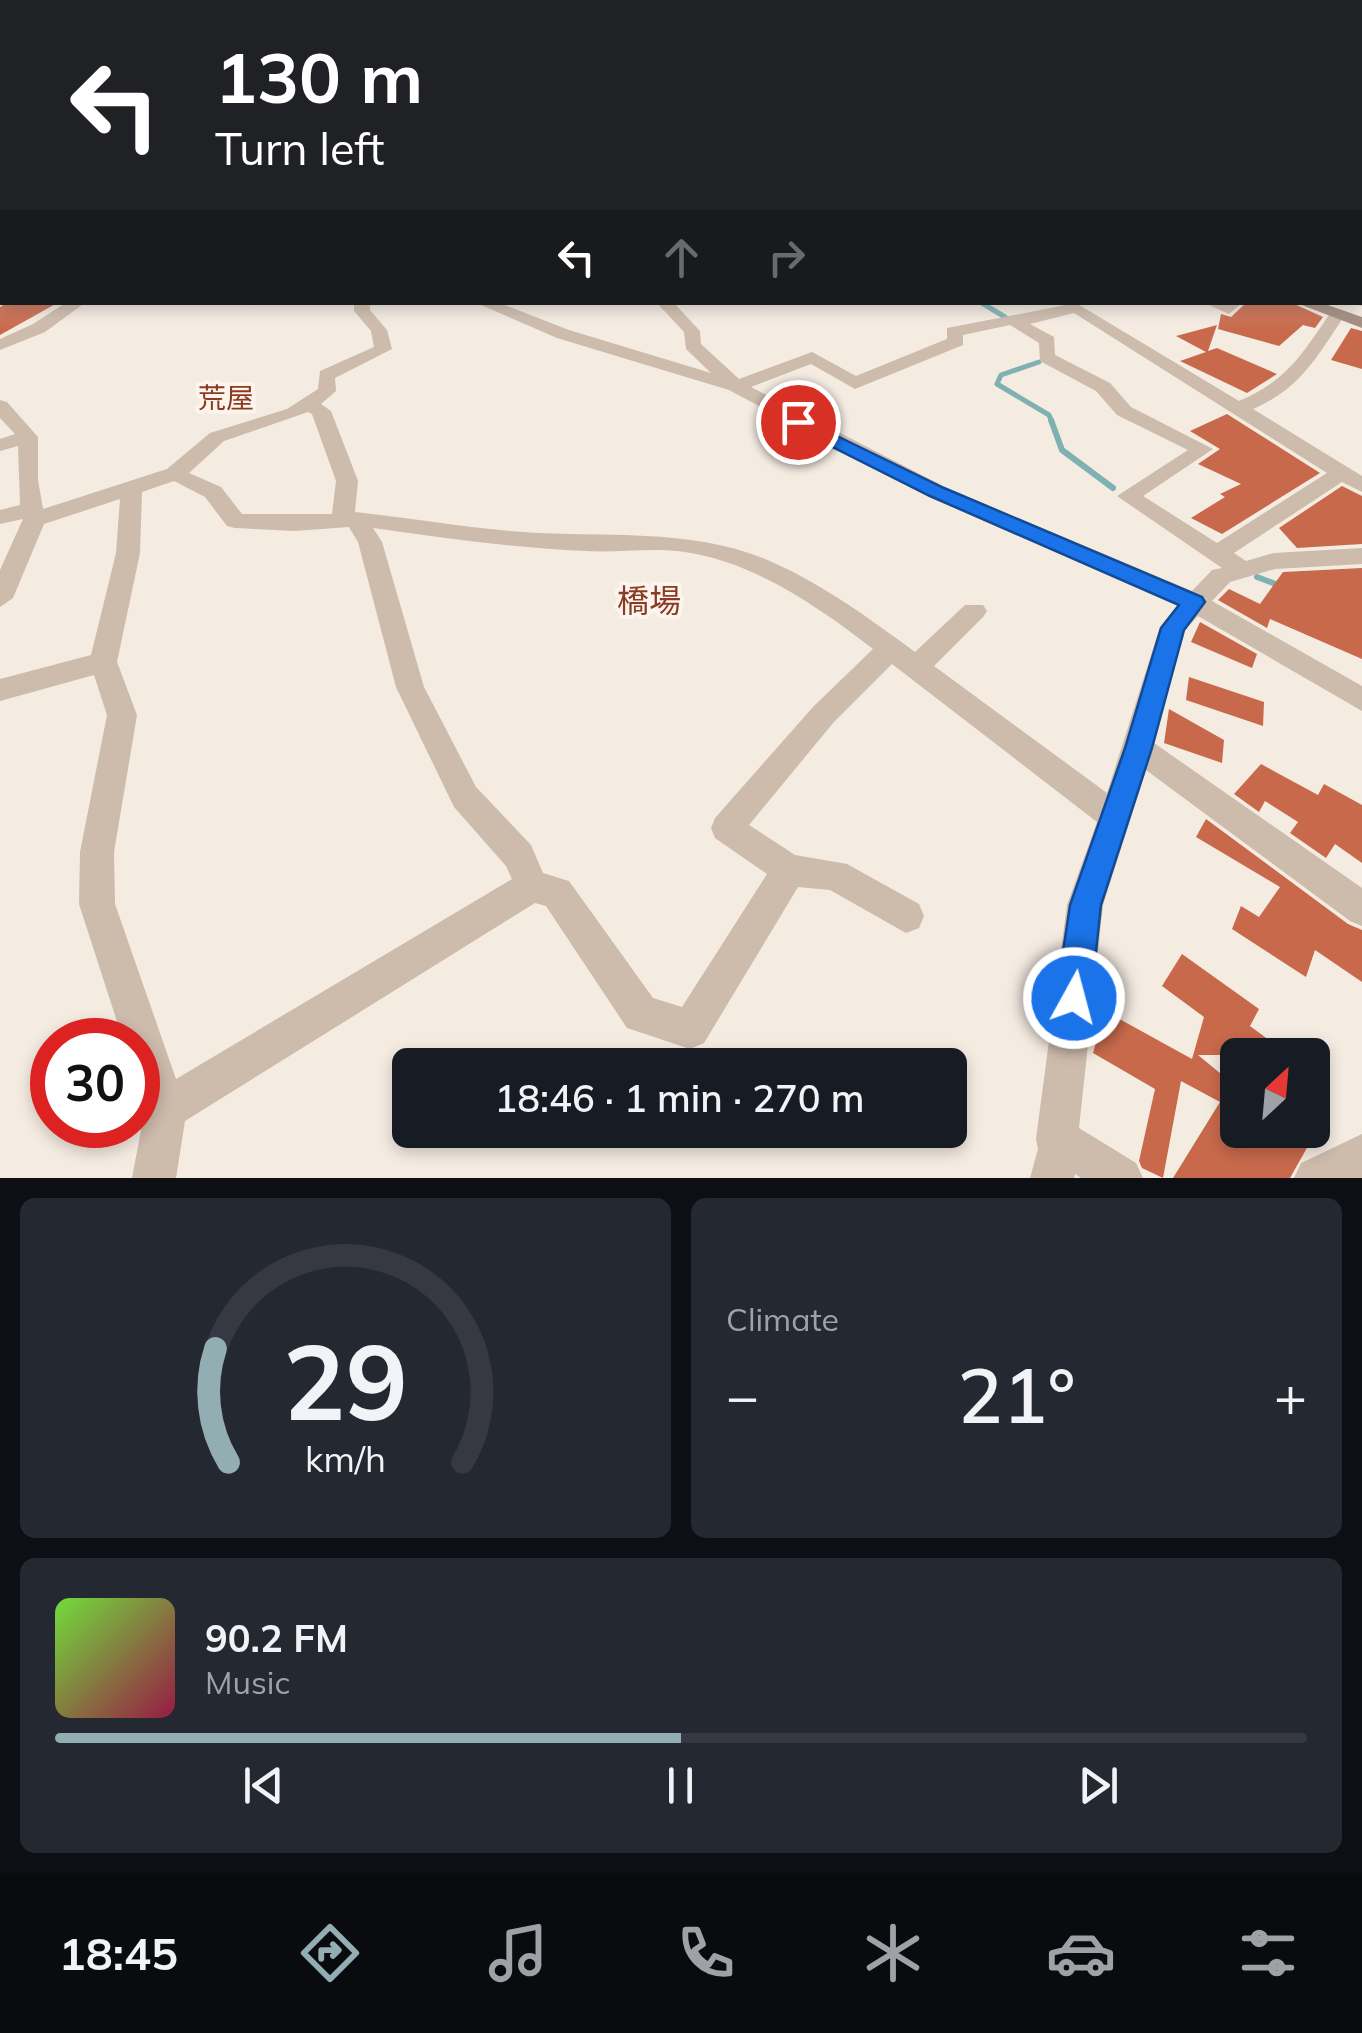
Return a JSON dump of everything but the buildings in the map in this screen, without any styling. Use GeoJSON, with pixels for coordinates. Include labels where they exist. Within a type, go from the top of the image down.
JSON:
{"type":"FeatureCollection","features":[{"type":"Feature","properties":{"kind":"main road"},"geometry":{"type":"LineString","coordinates":[[1310,305],[1362,323]]}},
{"type":"Feature","properties":{"kind":"street"},"geometry":{"type":"LineString","coordinates":[[0,346],[39,328],[74,305]]}},
{"type":"Feature","properties":{"kind":"street"},"geometry":{"type":"LineString","coordinates":[[0,517],[32,514],[130,490],[175,474],[217,437],[308,405],[328,391],[326,374],[382,349],[379,330],[362,312],[362,305]]}},
{"type":"Feature","properties":{"kind":"street"},"geometry":{"type":"LineString","coordinates":[[490,305],[563,334],[736,386],[937,492],[1194,602],[1362,700]]}},
{"type":"Feature","properties":{"kind":"street"},"geometry":{"type":"LineString","coordinates":[[667,305],[692,332],[692,344],[736,386]]}},
{"type":"Feature","properties":{"kind":"street"},"geometry":{"type":"LineString","coordinates":[[1236,409],[1278,391],[1309,356],[1333,313],[1350,305]]}},
{"type":"Feature","properties":{"kind":"street"},"geometry":{"type":"LineString","coordinates":[[736,386],[812,357],[855,384],[957,342],[953,332],[1076,308],[1362,485]]}},
{"type":"Feature","properties":{"kind":"street"},"geometry":{"type":"LineString","coordinates":[[1016,322],[1048,341],[1046,357],[1104,388],[1124,411],[1202,449],[1128,496],[1244,570]]}},
{"type":"Feature","properties":{"kind":"street"},"geometry":{"type":"LineString","coordinates":[[308,405],[321,411],[336,458],[345,468],[352,491],[349,519],[370,542],[410,687],[465,797],[519,856],[532,886]]}},
{"type":"Feature","properties":{"kind":"street"},"geometry":{"type":"LineString","coordinates":[[0,406],[28,437],[32,514],[0,598]]}},
{"type":"Feature","properties":{"kind":"street"},"geometry":{"type":"LineString","coordinates":[[0,445],[28,437]]}},
{"type":"Feature","properties":{"kind":"street"},"geometry":{"type":"LineString","coordinates":[[1218,553],[1341,473]]}},
{"type":"Feature","properties":{"kind":"street"},"geometry":{"type":"LineString","coordinates":[[175,474],[213,492],[235,521],[294,524],[349,519],[500,538],[588,544],[686,544],[762,568],[840,610],[1114,816]]}},
{"type":"Feature","properties":{"kind":"street"},"geometry":{"type":"LineString","coordinates":[[130,490],[128,553],[103,662],[122,715],[98,852],[97,904],[166,1109],[154,1178]]}},
{"type":"Feature","properties":{"kind":"street"},"geometry":{"type":"LineString","coordinates":[[1121,1178],[1054,1158],[1086,905],[1173,628],[1221,576],[1274,561],[1362,556]]}},
{"type":"Feature","properties":{"kind":"street"},"geometry":{"type":"LineString","coordinates":[[906,916],[835,876],[789,870],[728,828],[823,715],[974,611]]}},
{"type":"Feature","properties":{"kind":"street"},"geometry":{"type":"LineString","coordinates":[[0,690],[103,662]]}},
{"type":"Feature","properties":{"kind":"street"},"geometry":{"type":"LineString","coordinates":[[1138,748],[1362,909]]}},
{"type":"Feature","properties":{"kind":"street"},"geometry":{"type":"LineString","coordinates":[[166,1109],[532,886],[557,893],[641,1014],[690,1029],[789,870]]}},
{"type":"Feature","properties":{"kind":"street"},"geometry":{"type":"LineString","coordinates":[[1316,1178],[1362,1156]]}},
{"type":"Feature","properties":{"kind":"waterway"},"geometry":{"type":"LineString","coordinates":[[985,305],[1005,317]]}},
{"type":"Feature","properties":{"kind":"waterway"},"geometry":{"type":"LineString","coordinates":[[1039,362],[1001,375],[997,384],[1049,415],[1052,422]]}},
{"type":"Feature","properties":{"kind":"waterway"},"geometry":{"type":"LineString","coordinates":[[1051,420],[1062,450],[1113,488]]}},
{"type":"Feature","properties":{"kind":"waterway"},"geometry":{"type":"LineString","coordinates":[[1257,577],[1281,586]]}},
{"type":"Feature","properties":{"kind":"district","name":"荒屋"},"geometry":{"type":"Point","coordinates":[226,398]}},
{"type":"Feature","properties":{"kind":"district","name":"橋場"},"geometry":{"type":"Point","coordinates":[649,601]}},
{"type":"Feature","properties":{"kind":"route"},"geometry":{"type":"LineString","coordinates":[[798,422],[937,492],[1194,602],[1173,628],[1086,905],[1074,998]]}}]}
